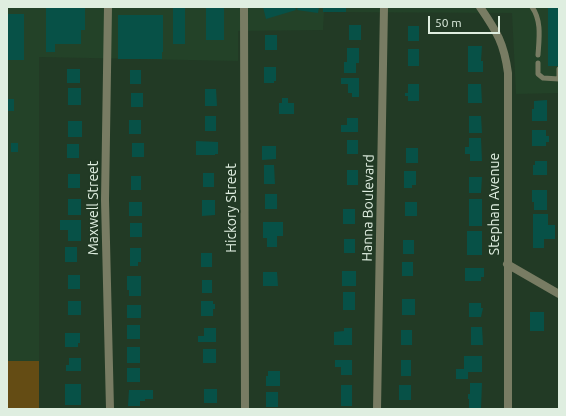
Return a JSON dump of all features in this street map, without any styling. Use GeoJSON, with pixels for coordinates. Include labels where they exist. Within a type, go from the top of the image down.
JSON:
{"type":"FeatureCollection","features":[{"type":"Feature","properties":{"kind":"street","name":"Maxwell Street"},"geometry":{"type":"LineString","coordinates":[[108,7],[105,200],[110,409]]}},
{"type":"Feature","properties":{"kind":"street","name":"Hickory Street"},"geometry":{"type":"LineString","coordinates":[[244,7],[245,409]]}},
{"type":"Feature","properties":{"kind":"street","name":"Hanna Boulevard"},"geometry":{"type":"LineString","coordinates":[[377,409],[384,7]]}},
{"type":"Feature","properties":{"kind":"street","name":"Stephan Avenue"},"geometry":{"type":"LineString","coordinates":[[480,7],[502,43],[508,73],[508,409]]}},
{"type":"Feature","properties":{"kind":"street"},"geometry":{"type":"LineString","coordinates":[[507,264],[559,294]]}},
{"type":"Feature","properties":{"kind":"lane"},"geometry":{"type":"LineString","coordinates":[[532,7],[539,23],[538,55]]}},
{"type":"Feature","properties":{"kind":"lane"},"geometry":{"type":"LineString","coordinates":[[538,64],[538,74],[543,78],[559,79],[559,69]]}},
{"type":"Feature","properties":{"kind":"shaded area"},"geometry":{"type":"Polygon","coordinates":[[[7,7],[559,7],[559,93],[516,94],[512,13],[324,12],[323,30],[238,31],[238,61],[39,57],[39,361],[7,361],[7,7]]]}},
{"type":"Feature","properties":{"kind":"shaded area"},"geometry":{"type":"Polygon","coordinates":[[[7,361],[39,361],[39,409],[7,409],[7,361]]]}},
{"type":"Feature","properties":{"kind":"building"},"geometry":{"type":"Polygon","coordinates":[[[46,7],[85,7],[85,30],[81,30],[81,44],[55,44],[55,52],[46,52],[46,7]]]}},
{"type":"Feature","properties":{"kind":"building"},"geometry":{"type":"Polygon","coordinates":[[[173,7],[185,7],[185,44],[173,44],[173,7]]]}},
{"type":"Feature","properties":{"kind":"building"},"geometry":{"type":"Polygon","coordinates":[[[206,7],[224,7],[224,40],[206,40],[206,7]]]}},
{"type":"Feature","properties":{"kind":"building"},"geometry":{"type":"Polygon","coordinates":[[[263,7],[295,7],[296,10],[266,19],[263,7]]]}},
{"type":"Feature","properties":{"kind":"building"},"geometry":{"type":"Polygon","coordinates":[[[298,7],[319,7],[318,13],[297,10],[298,7]]]}},
{"type":"Feature","properties":{"kind":"building"},"geometry":{"type":"Polygon","coordinates":[[[323,7],[346,7],[346,12],[323,12],[323,7]]]}},
{"type":"Feature","properties":{"kind":"building"},"geometry":{"type":"Polygon","coordinates":[[[548,7],[559,7],[559,66],[548,66],[548,7]]]}},
{"type":"Feature","properties":{"kind":"building"},"geometry":{"type":"Polygon","coordinates":[[[7,14],[24,14],[24,60],[7,60],[7,14]]]}},
{"type":"Feature","properties":{"kind":"building"},"geometry":{"type":"Polygon","coordinates":[[[118,15],[163,15],[162,59],[118,59],[118,15]]]}},
{"type":"Feature","properties":{"kind":"building"},"geometry":{"type":"Polygon","coordinates":[[[349,25],[361,25],[361,40],[349,40],[349,25]]]}},
{"type":"Feature","properties":{"kind":"building"},"geometry":{"type":"Polygon","coordinates":[[[408,26],[419,26],[419,41],[408,41],[408,26]]]}},
{"type":"Feature","properties":{"kind":"building"},"geometry":{"type":"Polygon","coordinates":[[[265,35],[277,35],[277,50],[265,50],[265,35]]]}},
{"type":"Feature","properties":{"kind":"building"},"geometry":{"type":"Polygon","coordinates":[[[468,46],[482,46],[481,61],[483,61],[483,72],[468,72],[468,46]]]}},
{"type":"Feature","properties":{"kind":"building"},"geometry":{"type":"Polygon","coordinates":[[[347,48],[359,48],[359,63],[356,63],[356,73],[344,73],[344,62],[347,62],[347,48]]]}},
{"type":"Feature","properties":{"kind":"building"},"geometry":{"type":"Polygon","coordinates":[[[408,49],[419,49],[419,66],[408,66],[408,49]]]}},
{"type":"Feature","properties":{"kind":"building"},"geometry":{"type":"Polygon","coordinates":[[[264,67],[276,67],[276,81],[274,81],[274,83],[264,83],[264,67]]]}},
{"type":"Feature","properties":{"kind":"building"},"geometry":{"type":"Polygon","coordinates":[[[67,69],[80,69],[80,83],[67,83],[67,69]]]}},
{"type":"Feature","properties":{"kind":"building"},"geometry":{"type":"Polygon","coordinates":[[[130,70],[141,70],[141,84],[130,84],[130,70]]]}},
{"type":"Feature","properties":{"kind":"building"},"geometry":{"type":"Polygon","coordinates":[[[341,78],[359,78],[359,97],[352,97],[352,93],[348,93],[348,84],[341,84],[341,78]]]}},
{"type":"Feature","properties":{"kind":"building"},"geometry":{"type":"Polygon","coordinates":[[[408,84],[419,84],[419,101],[408,101],[408,96],[405,96],[405,93],[408,93],[408,84]]]}},
{"type":"Feature","properties":{"kind":"building"},"geometry":{"type":"Polygon","coordinates":[[[468,84],[481,84],[482,103],[468,103],[468,84]]]}},
{"type":"Feature","properties":{"kind":"building"},"geometry":{"type":"Polygon","coordinates":[[[68,88],[81,88],[81,105],[68,105],[68,88]]]}},
{"type":"Feature","properties":{"kind":"building"},"geometry":{"type":"Polygon","coordinates":[[[205,89],[216,89],[217,106],[205,106],[205,89]]]}},
{"type":"Feature","properties":{"kind":"building"},"geometry":{"type":"Polygon","coordinates":[[[131,93],[143,93],[143,107],[131,107],[131,93]]]}},
{"type":"Feature","properties":{"kind":"building"},"geometry":{"type":"Polygon","coordinates":[[[282,98],[288,98],[288,103],[294,103],[294,114],[279,114],[279,103],[282,103],[282,98]]]}},
{"type":"Feature","properties":{"kind":"building"},"geometry":{"type":"Polygon","coordinates":[[[7,99],[14,99],[14,111],[7,111],[7,99]]]}},
{"type":"Feature","properties":{"kind":"building"},"geometry":{"type":"Polygon","coordinates":[[[547,100],[547,121],[532,121],[534,101],[547,100]]]}},
{"type":"Feature","properties":{"kind":"building"},"geometry":{"type":"Polygon","coordinates":[[[205,116],[216,116],[216,131],[205,131],[205,116]]]}},
{"type":"Feature","properties":{"kind":"building"},"geometry":{"type":"Polygon","coordinates":[[[469,116],[481,116],[482,133],[469,133],[469,116]]]}},
{"type":"Feature","properties":{"kind":"building"},"geometry":{"type":"Polygon","coordinates":[[[347,118],[358,118],[358,132],[341,132],[341,125],[347,125],[347,118]]]}},
{"type":"Feature","properties":{"kind":"building"},"geometry":{"type":"Polygon","coordinates":[[[129,120],[141,120],[141,134],[129,134],[129,120]]]}},
{"type":"Feature","properties":{"kind":"building"},"geometry":{"type":"Polygon","coordinates":[[[68,121],[82,121],[82,137],[68,137],[68,121]]]}},
{"type":"Feature","properties":{"kind":"building"},"geometry":{"type":"Polygon","coordinates":[[[532,130],[546,130],[546,136],[549,136],[549,142],[546,142],[546,146],[532,146],[532,130]]]}},
{"type":"Feature","properties":{"kind":"building"},"geometry":{"type":"Polygon","coordinates":[[[469,138],[481,138],[482,161],[470,161],[470,154],[465,154],[465,147],[469,147],[469,138]]]}},
{"type":"Feature","properties":{"kind":"building"},"geometry":{"type":"Polygon","coordinates":[[[347,140],[358,140],[358,154],[347,154],[347,140]]]}},
{"type":"Feature","properties":{"kind":"building"},"geometry":{"type":"Polygon","coordinates":[[[196,141],[218,142],[218,154],[196,155],[196,141]]]}},
{"type":"Feature","properties":{"kind":"building"},"geometry":{"type":"Polygon","coordinates":[[[11,143],[18,143],[18,152],[11,152],[11,143]]]}},
{"type":"Feature","properties":{"kind":"building"},"geometry":{"type":"Polygon","coordinates":[[[132,143],[144,143],[144,157],[132,157],[132,143]]]}},
{"type":"Feature","properties":{"kind":"building"},"geometry":{"type":"Polygon","coordinates":[[[67,144],[79,144],[79,158],[67,158],[67,144]]]}},
{"type":"Feature","properties":{"kind":"building"},"geometry":{"type":"Polygon","coordinates":[[[262,146],[276,146],[276,159],[262,160],[262,146]]]}},
{"type":"Feature","properties":{"kind":"building"},"geometry":{"type":"Polygon","coordinates":[[[406,148],[418,148],[418,163],[406,163],[406,148]]]}},
{"type":"Feature","properties":{"kind":"building"},"geometry":{"type":"Polygon","coordinates":[[[535,161],[547,161],[547,175],[533,175],[533,165],[535,165],[535,161]]]}},
{"type":"Feature","properties":{"kind":"building"},"geometry":{"type":"Polygon","coordinates":[[[264,165],[274,165],[275,184],[264,184],[264,165]]]}},
{"type":"Feature","properties":{"kind":"building"},"geometry":{"type":"Polygon","coordinates":[[[347,170],[358,170],[358,185],[347,185],[347,170]]]}},
{"type":"Feature","properties":{"kind":"building"},"geometry":{"type":"Polygon","coordinates":[[[404,171],[416,171],[416,185],[412,185],[412,188],[404,188],[404,171]]]}},
{"type":"Feature","properties":{"kind":"building"},"geometry":{"type":"Polygon","coordinates":[[[203,173],[214,173],[214,187],[203,187],[203,173]]]}},
{"type":"Feature","properties":{"kind":"building"},"geometry":{"type":"Polygon","coordinates":[[[68,174],[80,174],[80,188],[68,188],[68,174]]]}},
{"type":"Feature","properties":{"kind":"building"},"geometry":{"type":"Polygon","coordinates":[[[131,176],[141,176],[141,190],[131,190],[131,176]]]}},
{"type":"Feature","properties":{"kind":"building"},"geometry":{"type":"Polygon","coordinates":[[[469,177],[482,177],[481,193],[469,193],[469,177]]]}},
{"type":"Feature","properties":{"kind":"building"},"geometry":{"type":"Polygon","coordinates":[[[532,190],[547,190],[547,210],[534,210],[532,190]]]}},
{"type":"Feature","properties":{"kind":"building"},"geometry":{"type":"Polygon","coordinates":[[[265,194],[277,194],[277,209],[265,209],[265,194]]]}},
{"type":"Feature","properties":{"kind":"building"},"geometry":{"type":"Polygon","coordinates":[[[68,199],[81,199],[81,215],[68,215],[68,199]]]}},
{"type":"Feature","properties":{"kind":"building"},"geometry":{"type":"Polygon","coordinates":[[[469,199],[482,199],[482,226],[469,226],[469,199]]]}},
{"type":"Feature","properties":{"kind":"building"},"geometry":{"type":"Polygon","coordinates":[[[202,200],[215,200],[215,215],[202,216],[202,200]]]}},
{"type":"Feature","properties":{"kind":"building"},"geometry":{"type":"Polygon","coordinates":[[[129,202],[142,202],[142,216],[129,216],[129,202]]]}},
{"type":"Feature","properties":{"kind":"building"},"geometry":{"type":"Polygon","coordinates":[[[405,202],[417,202],[417,216],[405,216],[405,202]]]}},
{"type":"Feature","properties":{"kind":"building"},"geometry":{"type":"Polygon","coordinates":[[[343,209],[355,209],[355,224],[343,224],[343,209]]]}},
{"type":"Feature","properties":{"kind":"building"},"geometry":{"type":"Polygon","coordinates":[[[533,214],[548,214],[548,225],[555,225],[555,239],[544,239],[544,248],[533,248],[533,214]]]}},
{"type":"Feature","properties":{"kind":"building"},"geometry":{"type":"Polygon","coordinates":[[[60,220],[81,220],[81,241],[68,241],[68,230],[60,230],[60,220]]]}},
{"type":"Feature","properties":{"kind":"building"},"geometry":{"type":"Polygon","coordinates":[[[263,222],[283,222],[283,236],[277,236],[277,247],[267,247],[267,238],[263,238],[263,222]]]}},
{"type":"Feature","properties":{"kind":"building"},"geometry":{"type":"Polygon","coordinates":[[[130,223],[142,223],[142,237],[130,237],[130,223]]]}},
{"type":"Feature","properties":{"kind":"building"},"geometry":{"type":"Polygon","coordinates":[[[467,231],[482,231],[482,255],[467,255],[467,231]]]}},
{"type":"Feature","properties":{"kind":"building"},"geometry":{"type":"Polygon","coordinates":[[[344,239],[355,239],[355,253],[344,253],[344,239]]]}},
{"type":"Feature","properties":{"kind":"building"},"geometry":{"type":"Polygon","coordinates":[[[403,240],[414,240],[414,254],[403,254],[403,240]]]}},
{"type":"Feature","properties":{"kind":"building"},"geometry":{"type":"Polygon","coordinates":[[[65,247],[77,247],[77,262],[65,262],[65,247]]]}},
{"type":"Feature","properties":{"kind":"building"},"geometry":{"type":"Polygon","coordinates":[[[130,248],[141,248],[141,262],[138,262],[138,266],[130,266],[130,248]]]}},
{"type":"Feature","properties":{"kind":"building"},"geometry":{"type":"Polygon","coordinates":[[[201,253],[212,253],[212,267],[201,267],[201,253]]]}},
{"type":"Feature","properties":{"kind":"building"},"geometry":{"type":"Polygon","coordinates":[[[402,262],[413,262],[413,276],[402,276],[402,262]]]}},
{"type":"Feature","properties":{"kind":"building"},"geometry":{"type":"Polygon","coordinates":[[[465,268],[484,268],[484,277],[481,277],[481,281],[465,281],[465,268]]]}},
{"type":"Feature","properties":{"kind":"building"},"geometry":{"type":"Polygon","coordinates":[[[342,271],[356,271],[356,286],[342,286],[342,271]]]}},
{"type":"Feature","properties":{"kind":"building"},"geometry":{"type":"Polygon","coordinates":[[[263,272],[277,272],[278,286],[263,286],[263,272]]]}},
{"type":"Feature","properties":{"kind":"building"},"geometry":{"type":"Polygon","coordinates":[[[68,275],[80,275],[80,289],[68,289],[68,275]]]}},
{"type":"Feature","properties":{"kind":"building"},"geometry":{"type":"Polygon","coordinates":[[[127,276],[141,276],[141,296],[129,296],[129,290],[127,290],[127,276]]]}},
{"type":"Feature","properties":{"kind":"building"},"geometry":{"type":"Polygon","coordinates":[[[202,280],[212,280],[212,293],[202,293],[202,280]]]}},
{"type":"Feature","properties":{"kind":"building"},"geometry":{"type":"Polygon","coordinates":[[[343,292],[355,292],[355,310],[343,310],[343,292]]]}},
{"type":"Feature","properties":{"kind":"building"},"geometry":{"type":"Polygon","coordinates":[[[402,299],[415,299],[415,315],[402,315],[402,299]]]}},
{"type":"Feature","properties":{"kind":"building"},"geometry":{"type":"Polygon","coordinates":[[[68,301],[81,301],[81,315],[68,315],[68,301]]]}},
{"type":"Feature","properties":{"kind":"building"},"geometry":{"type":"Polygon","coordinates":[[[201,301],[213,301],[213,304],[215,304],[215,309],[213,309],[213,316],[201,316],[201,301]]]}},
{"type":"Feature","properties":{"kind":"building"},"geometry":{"type":"Polygon","coordinates":[[[469,303],[481,303],[481,308],[483,308],[481,317],[469,317],[469,303]]]}},
{"type":"Feature","properties":{"kind":"building"},"geometry":{"type":"Polygon","coordinates":[[[127,305],[141,305],[141,318],[127,318],[127,305]]]}},
{"type":"Feature","properties":{"kind":"building"},"geometry":{"type":"Polygon","coordinates":[[[530,312],[544,312],[544,331],[530,331],[530,312]]]}},
{"type":"Feature","properties":{"kind":"building"},"geometry":{"type":"Polygon","coordinates":[[[127,325],[140,325],[140,339],[127,339],[127,325]]]}},
{"type":"Feature","properties":{"kind":"building"},"geometry":{"type":"Polygon","coordinates":[[[471,327],[482,327],[483,345],[471,345],[471,327]]]}},
{"type":"Feature","properties":{"kind":"building"},"geometry":{"type":"Polygon","coordinates":[[[204,328],[216,328],[216,342],[198,342],[198,336],[204,336],[204,328]]]}},
{"type":"Feature","properties":{"kind":"building"},"geometry":{"type":"Polygon","coordinates":[[[344,328],[352,328],[352,345],[334,345],[334,332],[344,331],[344,328]]]}},
{"type":"Feature","properties":{"kind":"building"},"geometry":{"type":"Polygon","coordinates":[[[401,330],[412,330],[412,345],[401,345],[401,330]]]}},
{"type":"Feature","properties":{"kind":"building"},"geometry":{"type":"Polygon","coordinates":[[[65,333],[80,333],[80,343],[78,343],[78,347],[65,347],[65,333]]]}},
{"type":"Feature","properties":{"kind":"building"},"geometry":{"type":"Polygon","coordinates":[[[127,347],[140,347],[140,363],[127,363],[127,347]]]}},
{"type":"Feature","properties":{"kind":"building"},"geometry":{"type":"Polygon","coordinates":[[[203,349],[216,349],[216,363],[203,363],[203,349]]]}},
{"type":"Feature","properties":{"kind":"building"},"geometry":{"type":"Polygon","coordinates":[[[464,356],[482,356],[482,372],[468,372],[468,379],[456,379],[456,369],[464,369],[464,356]]]}},
{"type":"Feature","properties":{"kind":"building"},"geometry":{"type":"Polygon","coordinates":[[[69,358],[81,358],[81,371],[66,371],[66,365],[69,365],[69,358]]]}},
{"type":"Feature","properties":{"kind":"building"},"geometry":{"type":"Polygon","coordinates":[[[335,360],[352,360],[352,375],[341,375],[341,367],[335,367],[335,360]]]}},
{"type":"Feature","properties":{"kind":"building"},"geometry":{"type":"Polygon","coordinates":[[[401,360],[411,360],[411,376],[401,376],[401,360]]]}},
{"type":"Feature","properties":{"kind":"building"},"geometry":{"type":"Polygon","coordinates":[[[127,368],[140,368],[140,382],[127,382],[127,368]]]}},
{"type":"Feature","properties":{"kind":"building"},"geometry":{"type":"Polygon","coordinates":[[[268,371],[280,371],[280,386],[266,386],[266,376],[268,376],[268,371]]]}},
{"type":"Feature","properties":{"kind":"building"},"geometry":{"type":"Polygon","coordinates":[[[470,383],[482,383],[481,409],[469,409],[468,394],[470,394],[470,383]]]}},
{"type":"Feature","properties":{"kind":"building"},"geometry":{"type":"Polygon","coordinates":[[[65,384],[81,384],[81,405],[65,405],[65,384]]]}},
{"type":"Feature","properties":{"kind":"building"},"geometry":{"type":"Polygon","coordinates":[[[341,385],[352,385],[352,406],[341,406],[341,385]]]}},
{"type":"Feature","properties":{"kind":"building"},"geometry":{"type":"Polygon","coordinates":[[[399,385],[411,385],[411,400],[399,400],[399,385]]]}},
{"type":"Feature","properties":{"kind":"building"},"geometry":{"type":"Polygon","coordinates":[[[204,389],[217,389],[217,403],[204,403],[204,389]]]}},
{"type":"Feature","properties":{"kind":"building"},"geometry":{"type":"Polygon","coordinates":[[[129,390],[153,390],[153,399],[145,399],[145,401],[140,401],[140,406],[128,406],[129,390]]]}},
{"type":"Feature","properties":{"kind":"building"},"geometry":{"type":"Polygon","coordinates":[[[266,392],[278,392],[278,407],[266,407],[266,392]]]}}]}
